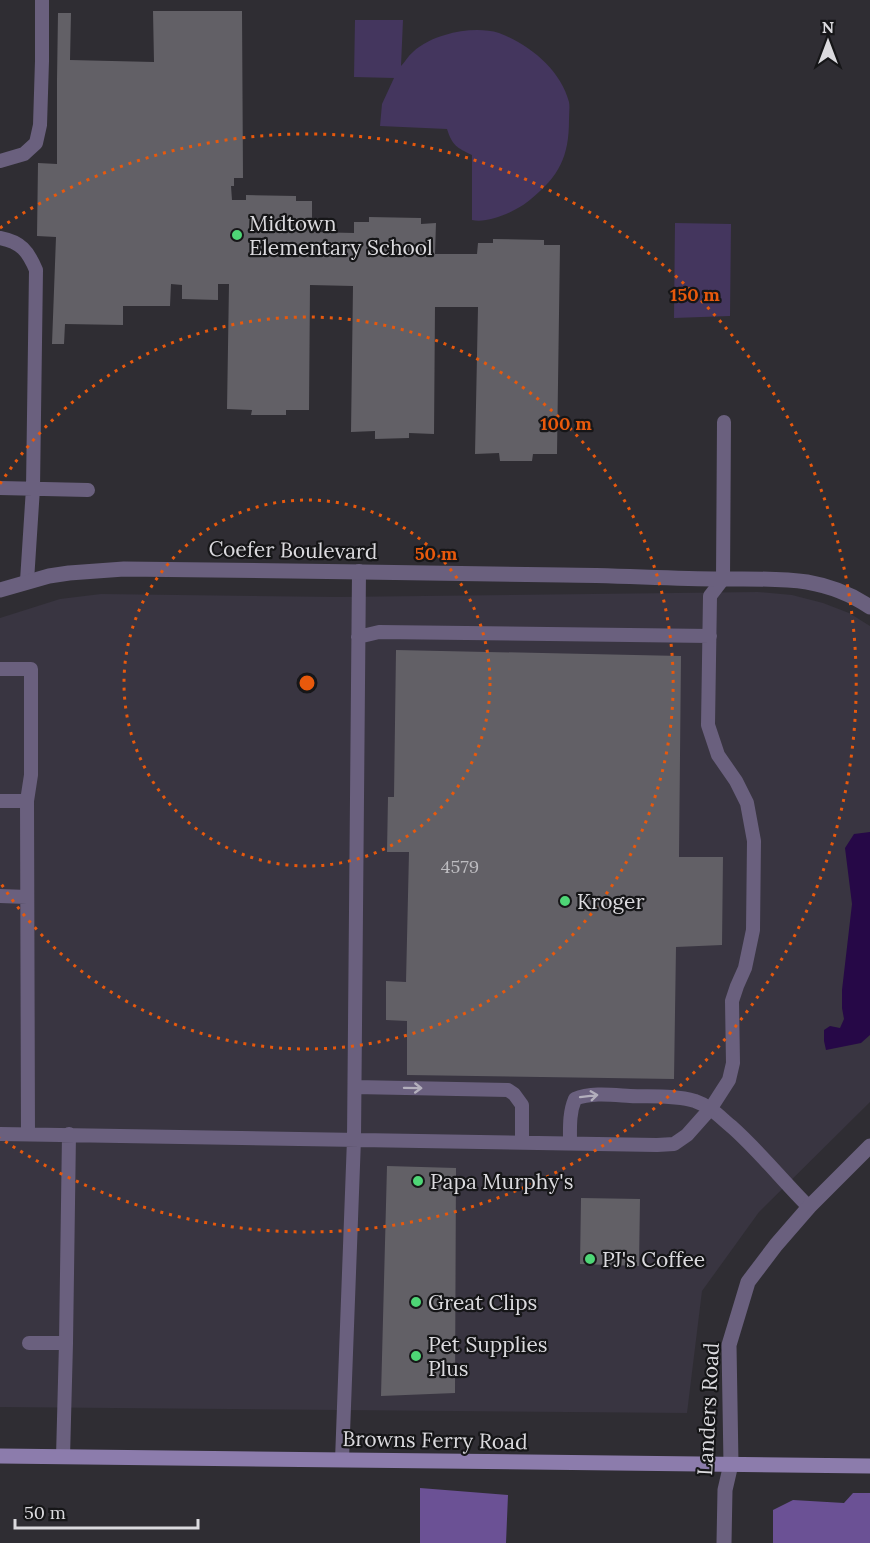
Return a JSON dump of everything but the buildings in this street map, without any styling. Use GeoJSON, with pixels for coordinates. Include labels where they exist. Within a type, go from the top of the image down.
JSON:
{"type":"FeatureCollection","features":[{"type":"Feature","properties":{"kind":"main road","name":"Browns Ferry Road"},"geometry":{"type":"LineString","coordinates":[[0,1456],[870,1466]]}},
{"type":"Feature","properties":{"kind":"street","name":"Coefer Boulevard"},"geometry":{"type":"LineString","coordinates":[[0,590],[27,581],[69,573],[124,569],[609,575],[805,582],[823,585],[842,592],[859,599],[870,607]]}},
{"type":"Feature","properties":{"kind":"street","name":"Landers Road"},"geometry":{"type":"LineString","coordinates":[[724,1543],[725,1490],[731,1464],[729,1345],[748,1282],[776,1245],[810,1207],[870,1146]]}},
{"type":"Feature","properties":{"kind":"lane"},"geometry":{"type":"LineString","coordinates":[[0,161],[24,154],[36,143],[40,125],[42,0]]}},
{"type":"Feature","properties":{"kind":"lane"},"geometry":{"type":"LineString","coordinates":[[0,238],[12,240],[24,248],[32,258],[36,270],[33,488],[27,581]]}},
{"type":"Feature","properties":{"kind":"lane"},"geometry":{"type":"LineString","coordinates":[[0,1134],[657,1145],[674,1144],[687,1135],[711,1108],[729,1080],[733,1063],[732,1001],[745,968],[753,930],[754,841],[747,803],[736,781],[718,756],[708,725],[710,596],[723,579],[724,422]]}},
{"type":"Feature","properties":{"kind":"lane"},"geometry":{"type":"LineString","coordinates":[[0,488],[88,490]]}},
{"type":"Feature","properties":{"kind":"lane"},"geometry":{"type":"LineString","coordinates":[[342,1460],[355,1087],[359,571]]}},
{"type":"Feature","properties":{"kind":"lane"},"geometry":{"type":"LineString","coordinates":[[358,637],[379,632],[710,636]]}},
{"type":"Feature","properties":{"kind":"lane"},"geometry":{"type":"LineString","coordinates":[[0,669],[32,669],[31,775],[27,801],[28,1134]]}},
{"type":"Feature","properties":{"kind":"lane"},"geometry":{"type":"LineString","coordinates":[[0,801],[27,801]]}},
{"type":"Feature","properties":{"kind":"lane"},"geometry":{"type":"LineString","coordinates":[[0,896],[27,897]]}},
{"type":"Feature","properties":{"kind":"lane"},"geometry":{"type":"LineString","coordinates":[[355,1087],[508,1090],[522,1105],[522,1142]]}},
{"type":"Feature","properties":{"kind":"lane"},"geometry":{"type":"LineString","coordinates":[[570,1143],[572,1106],[575,1099],[582,1096],[674,1098],[694,1101],[711,1108],[754,1147],[810,1207]]}},
{"type":"Feature","properties":{"kind":"lane"},"geometry":{"type":"LineString","coordinates":[[63,1457],[69,1134]]}},
{"type":"Feature","properties":{"kind":"lane"},"geometry":{"type":"LineString","coordinates":[[29,1343],[66,1343]]}},
{"type":"Feature","properties":{"kind":"shaded area"},"geometry":{"type":"Polygon","coordinates":[[[355,20],[403,20],[401,66],[420,46],[445,35],[465,31],[479,30],[499,33],[532,51],[559,79],[569,104],[567,145],[560,165],[549,182],[541,191],[512,212],[487,220],[472,220],[472,155],[456,145],[447,129],[380,126],[382,104],[394,78],[354,77],[355,20]]]}},
{"type":"Feature","properties":{"kind":"shaded area"},"geometry":{"type":"Polygon","coordinates":[[[675,223],[731,224],[730,316],[674,318],[675,223]]]}},
{"type":"Feature","properties":{"kind":"shaded area"},"geometry":{"type":"Polygon","coordinates":[[[758,592],[792,595],[823,603],[849,613],[870,626],[870,1102],[759,1212],[702,1291],[687,1413],[0,1407],[0,618],[60,599],[101,594],[337,597],[758,592]]]}},
{"type":"Feature","properties":{"kind":"shaded area"},"geometry":{"type":"Polygon","coordinates":[[[870,832],[870,1035],[861,1043],[826,1050],[824,1030],[830,1026],[840,1028],[844,1019],[842,990],[852,904],[845,848],[854,834],[870,832]]]}},
{"type":"Feature","properties":{"kind":"shaded area"},"geometry":{"type":"Polygon","coordinates":[[[420,1488],[508,1495],[506,1543],[420,1543],[420,1488]]]}},
{"type":"Feature","properties":{"kind":"shaded area"},"geometry":{"type":"Polygon","coordinates":[[[853,1493],[870,1493],[870,1543],[773,1543],[773,1510],[793,1500],[844,1503],[853,1493]]]}},
{"type":"Feature","properties":{"kind":"place","name":"Midtown Elementary School"},"geometry":{"type":"Point","coordinates":[237,235]}},
{"type":"Feature","properties":{"kind":"place","name":"Kroger"},"geometry":{"type":"Point","coordinates":[565,901]}},
{"type":"Feature","properties":{"kind":"place","name":"Papa Murphy's"},"geometry":{"type":"Point","coordinates":[418,1181]}},
{"type":"Feature","properties":{"kind":"place","name":"PJ's Coffee"},"geometry":{"type":"Point","coordinates":[590,1259]}},
{"type":"Feature","properties":{"kind":"place","name":"Great Clips"},"geometry":{"type":"Point","coordinates":[416,1302]}},
{"type":"Feature","properties":{"kind":"place","name":"Pet Supplies Plus"},"geometry":{"type":"Point","coordinates":[416,1356]}}]}
